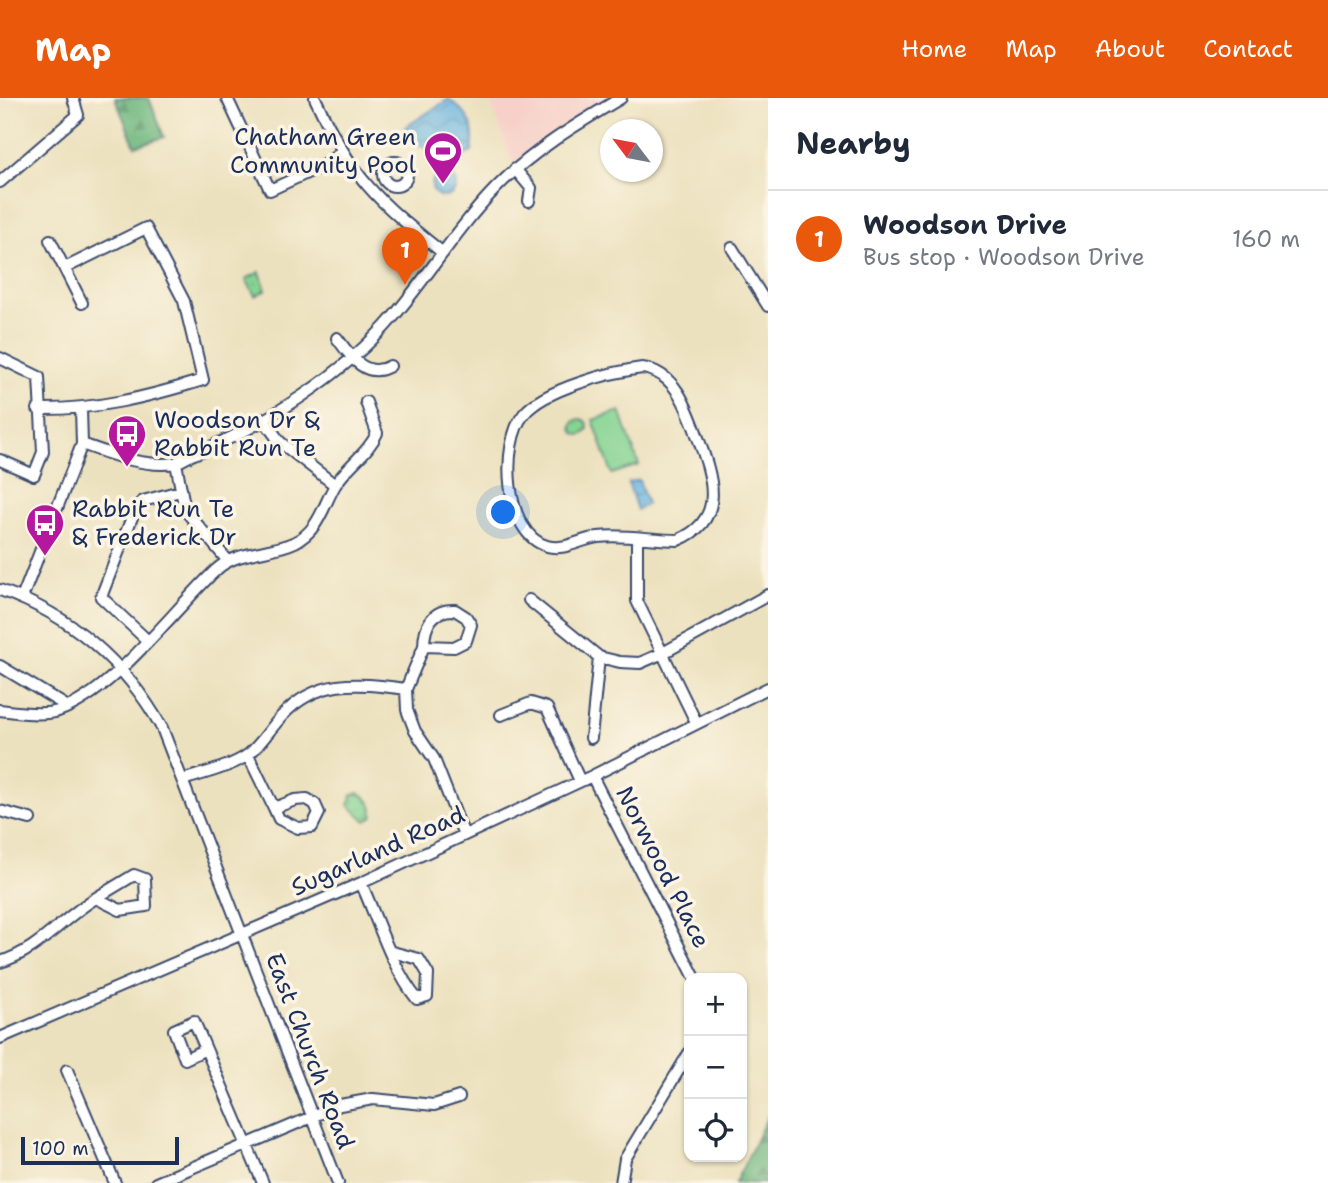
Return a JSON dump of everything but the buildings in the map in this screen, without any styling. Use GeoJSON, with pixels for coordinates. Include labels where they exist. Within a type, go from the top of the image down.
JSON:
{"type":"FeatureCollection","features":[{"type":"Feature","properties":{"kind":"street"},"geometry":{"type":"LineString","coordinates":[[0,182],[78,115],[74,98]]}},
{"type":"Feature","properties":{"kind":"street"},"geometry":{"type":"LineString","coordinates":[[227,98],[270,190],[320,167],[341,153]]}},
{"type":"Feature","properties":{"kind":"street"},"geometry":{"type":"LineString","coordinates":[[315,98],[341,153],[374,196],[443,253]]}},
{"type":"Feature","properties":{"kind":"street"},"geometry":{"type":"LineString","coordinates":[[82,444],[140,461],[176,463],[225,441],[263,419],[352,358],[392,318],[484,201],[515,169],[605,102],[621,98]]}},
{"type":"Feature","properties":{"kind":"street"},"geometry":{"type":"LineString","coordinates":[[515,169],[531,188],[529,201]]}},
{"type":"Feature","properties":{"kind":"street"},"geometry":{"type":"LineString","coordinates":[[374,196],[386,182]]}},
{"type":"Feature","properties":{"kind":"street"},"geometry":{"type":"LineString","coordinates":[[38,408],[81,409],[142,398],[203,380],[184,301],[146,228],[65,268]]}},
{"type":"Feature","properties":{"kind":"street"},"geometry":{"type":"LineString","coordinates":[[50,240],[82,303]]}},
{"type":"Feature","properties":{"kind":"street"},"geometry":{"type":"LineString","coordinates":[[732,248],[768,306]]}},
{"type":"Feature","properties":{"kind":"street"},"geometry":{"type":"LineString","coordinates":[[337,338],[352,358],[373,372],[390,366]]}},
{"type":"Feature","properties":{"kind":"street"},"geometry":{"type":"LineString","coordinates":[[0,358],[39,377],[38,408],[43,452],[34,475],[0,460]]}},
{"type":"Feature","properties":{"kind":"street"},"geometry":{"type":"LineString","coordinates":[[642,368],[650,369],[669,382],[685,402],[713,484],[711,506],[705,520],[690,535],[678,540],[637,540],[597,537],[555,548],[537,542],[528,533],[512,499],[509,466],[515,431],[529,409],[561,391],[617,372],[642,368]]}},
{"type":"Feature","properties":{"kind":"street"},"geometry":{"type":"LineString","coordinates":[[0,710],[55,712],[68,707],[120,667],[165,627],[217,569],[228,561],[297,541],[311,531],[335,485],[377,433],[366,402]]}},
{"type":"Feature","properties":{"kind":"street"},"geometry":{"type":"LineString","coordinates":[[22,598],[82,444],[81,409]]}},
{"type":"Feature","properties":{"kind":"street"},"geometry":{"type":"LineString","coordinates":[[263,419],[280,442],[335,485]]}},
{"type":"Feature","properties":{"kind":"street"},"geometry":{"type":"LineString","coordinates":[[176,463],[185,510],[228,561]]}},
{"type":"Feature","properties":{"kind":"street"},"geometry":{"type":"LineString","coordinates":[[148,641],[101,597],[136,507],[143,500],[180,491]]}},
{"type":"Feature","properties":{"kind":"street"},"geometry":{"type":"LineString","coordinates":[[637,540],[637,601],[696,722]]}},
{"type":"Feature","properties":{"kind":"street","name":"East Church Road"},"geometry":{"type":"LineString","coordinates":[[0,590],[22,598],[75,628],[120,667],[162,728],[338,1183]]}},
{"type":"Feature","properties":{"kind":"street"},"geometry":{"type":"LineString","coordinates":[[529,600],[599,657],[620,663],[640,663],[768,595]]}},
{"type":"Feature","properties":{"kind":"street"},"geometry":{"type":"LineString","coordinates":[[424,646],[460,646],[469,637],[469,621],[455,610],[436,614],[425,629],[424,646],[406,689],[409,719],[434,759],[464,835]]}},
{"type":"Feature","properties":{"kind":"street"},"geometry":{"type":"LineString","coordinates":[[591,738],[599,657]]}},
{"type":"Feature","properties":{"kind":"street"},"geometry":{"type":"LineString","coordinates":[[0,666],[68,707]]}},
{"type":"Feature","properties":{"kind":"street"},"geometry":{"type":"LineString","coordinates":[[183,780],[248,755],[283,714],[322,688],[353,683],[406,689]]}},
{"type":"Feature","properties":{"kind":"street","name":"Sugarland Road"},"geometry":{"type":"LineString","coordinates":[[0,1038],[361,883],[592,776],[768,688]]}},
{"type":"Feature","properties":{"kind":"street"},"geometry":{"type":"LineString","coordinates":[[501,715],[531,703],[547,708],[580,781]]}},
{"type":"Feature","properties":{"kind":"street"},"geometry":{"type":"LineString","coordinates":[[248,755],[274,808]]}},
{"type":"Feature","properties":{"kind":"street","name":"Norwood Place"},"geometry":{"type":"LineString","coordinates":[[592,776],[692,973]]}},
{"type":"Feature","properties":{"kind":"street"},"geometry":{"type":"LineString","coordinates":[[0,811],[30,819]]}},
{"type":"Feature","properties":{"kind":"street"},"geometry":{"type":"LineString","coordinates":[[0,962],[38,944],[73,912],[96,898],[134,875],[145,879],[146,906],[120,910],[96,898]]}},
{"type":"Feature","properties":{"kind":"street"},"geometry":{"type":"LineString","coordinates":[[361,883],[407,987],[417,999],[428,996],[428,974],[419,958],[392,952]]}},
{"type":"Feature","properties":{"kind":"street"},"geometry":{"type":"LineString","coordinates":[[206,1049],[185,1059],[174,1030],[194,1021],[247,1144],[262,1183]]}},
{"type":"Feature","properties":{"kind":"street"},"geometry":{"type":"LineString","coordinates":[[621,1183],[625,1159],[684,1060]]}},
{"type":"Feature","properties":{"kind":"street"},"geometry":{"type":"LineString","coordinates":[[67,1070],[115,1183]]}},
{"type":"Feature","properties":{"kind":"street"},"geometry":{"type":"LineString","coordinates":[[156,1183],[312,1116],[356,1101],[394,1099],[434,1105],[459,1097]]}},
{"type":"Feature","properties":{"kind":"shaded area"},"geometry":{"type":"Polygon","coordinates":[[[489,98],[621,98],[515,169],[489,98]]]}},
{"type":"Feature","properties":{"kind":"green space"},"geometry":{"type":"Polygon","coordinates":[[[115,98],[149,98],[164,137],[135,146],[115,98]]]}},
{"type":"Feature","properties":{"kind":"green space"},"geometry":{"type":"Polygon","coordinates":[[[260,272],[266,290],[255,296],[246,279],[260,272]]]}},
{"type":"Feature","properties":{"kind":"green space"},"geometry":{"type":"Polygon","coordinates":[[[620,411],[639,465],[612,474],[593,420],[620,411]]]}},
{"type":"Feature","properties":{"kind":"green space"},"geometry":{"type":"Polygon","coordinates":[[[577,419],[583,419],[588,427],[586,433],[577,435],[572,430],[572,424],[577,419]]]}},
{"type":"Feature","properties":{"kind":"green space"},"geometry":{"type":"Polygon","coordinates":[[[359,793],[370,802],[372,808],[373,816],[366,821],[349,805],[352,795],[359,793]]]}},
{"type":"Feature","properties":{"kind":"green space"},"geometry":{"type":"Polygon","coordinates":[[[768,1116],[768,1183],[735,1183],[768,1116]]]}},
{"type":"Feature","properties":{"kind":"water"},"geometry":{"type":"Polygon","coordinates":[[[449,99],[470,122],[473,135],[472,152],[460,157],[408,143],[404,128],[449,99]]]}},
{"type":"Feature","properties":{"kind":"water","name":"Chatham Green Community Pool"},"geometry":{"type":"Polygon","coordinates":[[[444,173],[455,180],[456,185],[449,196],[444,197],[433,190],[432,185],[439,174],[444,173]]]}},
{"type":"Feature","properties":{"kind":"water"},"geometry":{"type":"Polygon","coordinates":[[[639,480],[647,504],[637,510],[628,483],[639,480]]]}},
{"type":"Feature","properties":{"kind":"place","name":"Chatham Green Community Pool"},"geometry":{"type":"Point","coordinates":[443,185]}},
{"type":"Feature","properties":{"kind":"place","name":"Woodson Drive"},"geometry":{"type":"Point","coordinates":[405,285]}},
{"type":"Feature","properties":{"kind":"place","name":"Woodson Dr & Rabbit Run Te"},"geometry":{"type":"Point","coordinates":[127,468]}},
{"type":"Feature","properties":{"kind":"place","name":"Rabbit Run Te & Frederick Dr"},"geometry":{"type":"Point","coordinates":[45,557]}}]}
